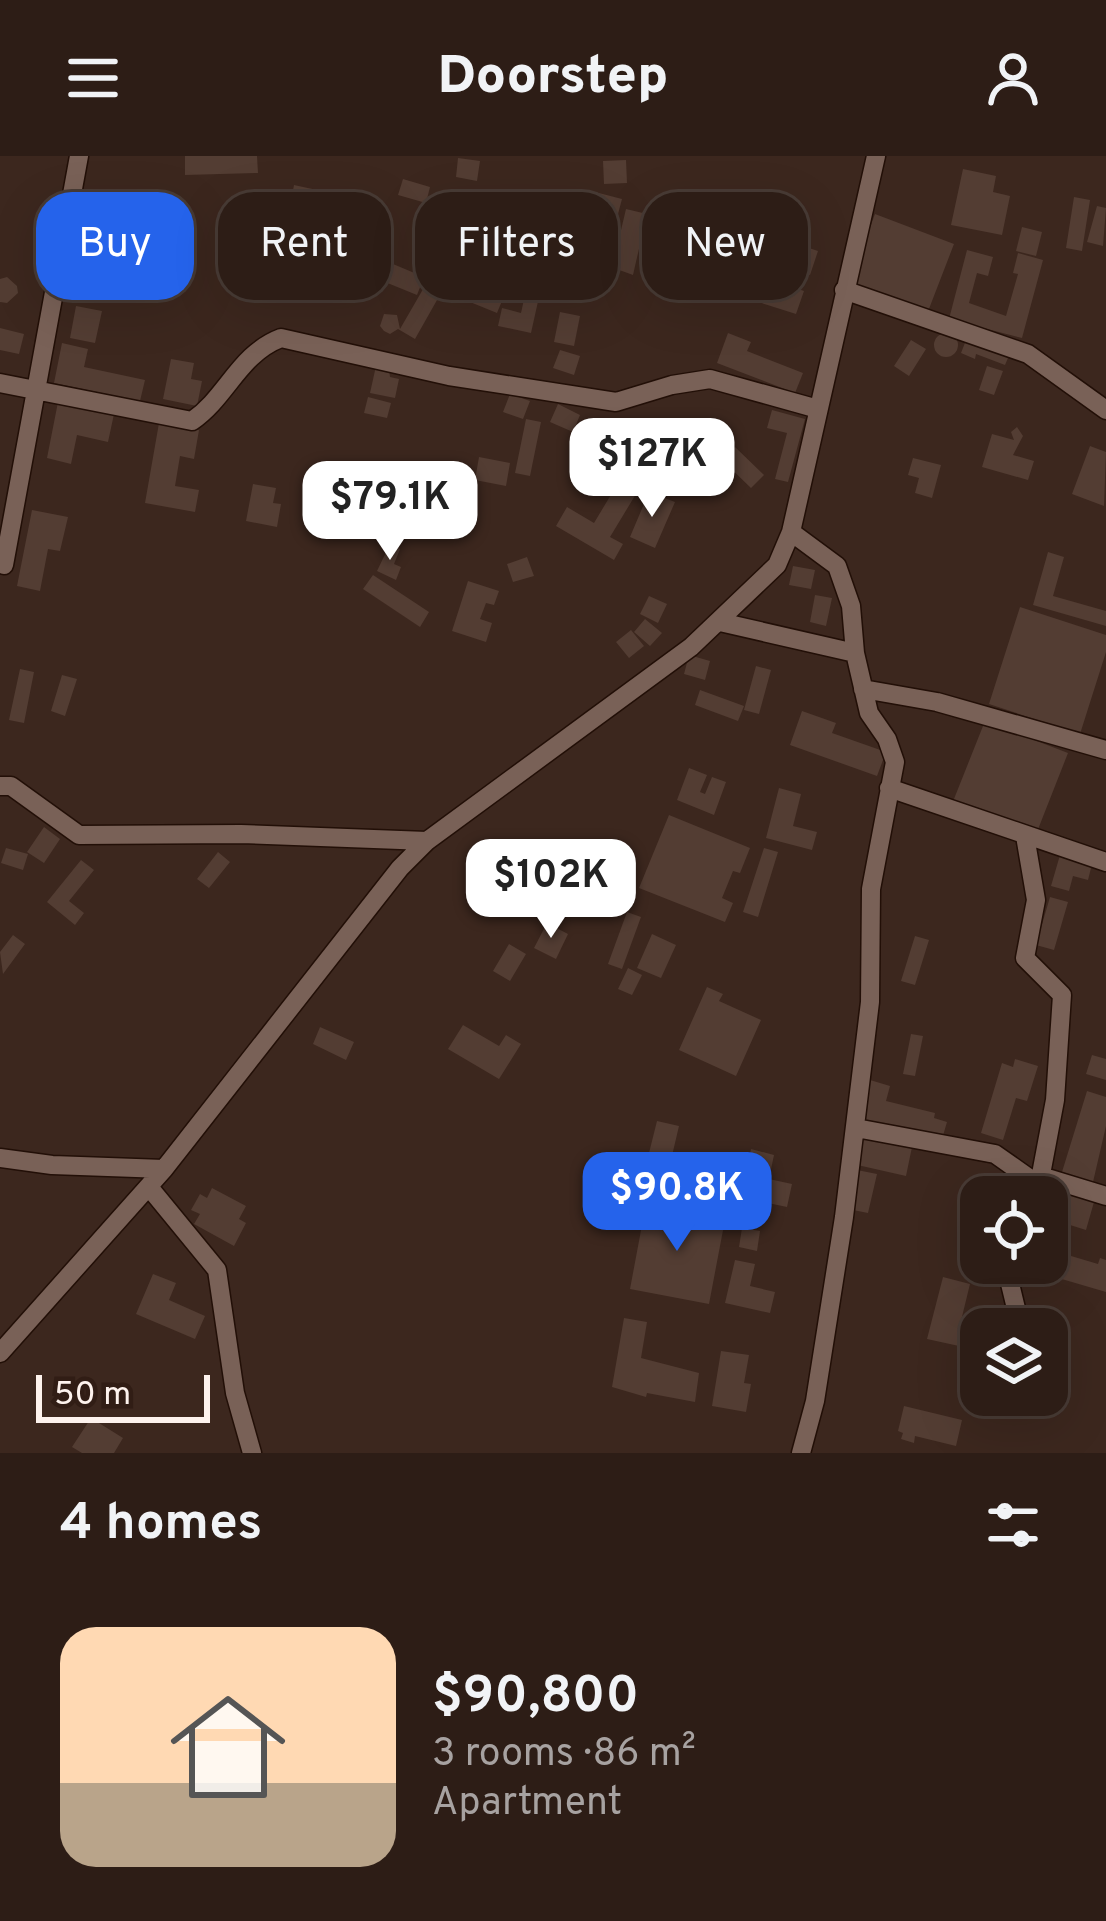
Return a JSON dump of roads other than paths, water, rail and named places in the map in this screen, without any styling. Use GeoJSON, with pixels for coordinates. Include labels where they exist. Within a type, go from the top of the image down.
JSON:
{"type":"FeatureCollection","features":[{"type":"Feature","properties":{"kind":"street"},"geometry":{"type":"LineString","coordinates":[[4,565],[79,156]]}},
{"type":"Feature","properties":{"kind":"street"},"geometry":{"type":"LineString","coordinates":[[0,1353],[149,1187],[427,841],[720,622],[777,565],[791,532],[876,156]]}},
{"type":"Feature","properties":{"kind":"street"},"geometry":{"type":"LineString","coordinates":[[844,290],[1028,354],[1106,410]]}},
{"type":"Feature","properties":{"kind":"street"},"geometry":{"type":"LineString","coordinates":[[0,383],[192,421],[240,366],[265,344],[281,338],[449,376],[616,403],[710,379],[818,409]]}},
{"type":"Feature","properties":{"kind":"street"},"geometry":{"type":"LineString","coordinates":[[791,532],[837,566],[851,606],[854,653],[868,713],[887,739],[895,762],[871,889],[870,1001],[856,1128],[815,1400],[802,1453]]}},
{"type":"Feature","properties":{"kind":"street"},"geometry":{"type":"LineString","coordinates":[[720,622],[854,653]]}},
{"type":"Feature","properties":{"kind":"street"},"geometry":{"type":"LineString","coordinates":[[863,688],[937,702],[1106,750]]}},
{"type":"Feature","properties":{"kind":"street"},"geometry":{"type":"LineString","coordinates":[[0,786],[11,786],[79,835],[241,834],[427,841]]}},
{"type":"Feature","properties":{"kind":"street"},"geometry":{"type":"LineString","coordinates":[[889,788],[1106,862]]}},
{"type":"Feature","properties":{"kind":"street"},"geometry":{"type":"LineString","coordinates":[[1025,836],[1036,900],[1025,958],[1062,995],[1054,1100],[1039,1176]]}},
{"type":"Feature","properties":{"kind":"street"},"geometry":{"type":"LineString","coordinates":[[856,1128],[995,1154],[1024,1176]]}},
{"type":"Feature","properties":{"kind":"street"},"geometry":{"type":"LineString","coordinates":[[0,1158],[164,1169]]}},
{"type":"Feature","properties":{"kind":"street"},"geometry":{"type":"LineString","coordinates":[[149,1187],[217,1270],[235,1393],[252,1453]]}},
{"type":"Feature","properties":{"kind":"street"},"geometry":{"type":"LineString","coordinates":[[1068,1190],[1106,1196]]}}]}
